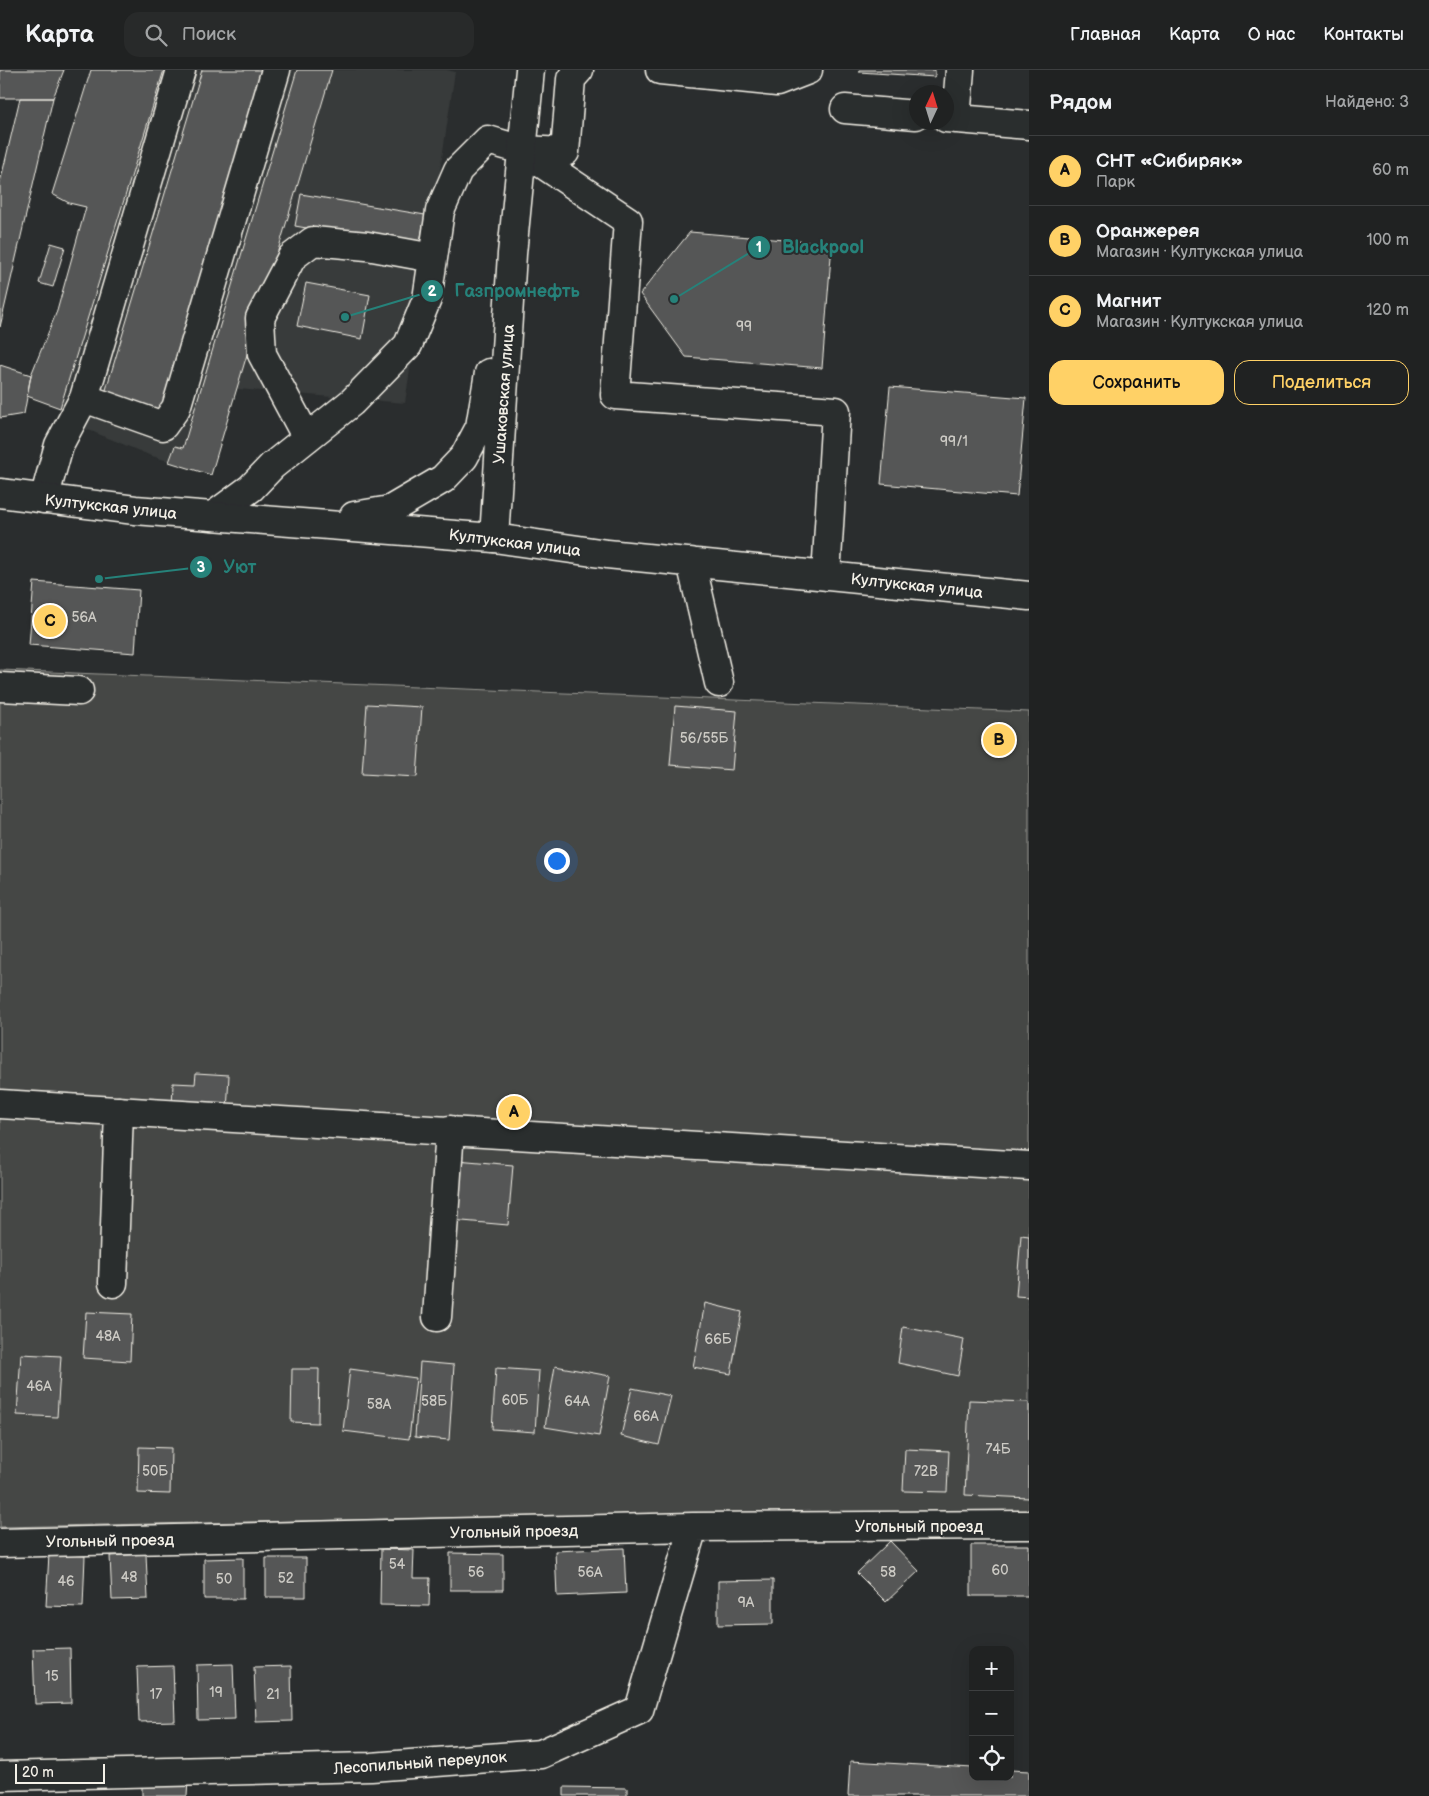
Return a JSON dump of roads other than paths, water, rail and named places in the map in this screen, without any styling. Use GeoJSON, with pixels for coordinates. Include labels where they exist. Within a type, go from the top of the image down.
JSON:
{"type":"FeatureCollection","features":[{"type":"Feature","properties":{"kind":"street"},"geometry":{"type":"LineString","coordinates":[[44,499],[59,445],[84,398],[181,70]]}},
{"type":"Feature","properties":{"kind":"street"},"geometry":{"type":"LineString","coordinates":[[84,398],[163,426],[176,408],[276,70]]}},
{"type":"Feature","properties":{"kind":"street","name":"Ушаковская улица"},"geometry":{"type":"LineString","coordinates":[[494,538],[512,254],[530,70]]}},
{"type":"Feature","properties":{"kind":"street"},"geometry":{"type":"LineString","coordinates":[[213,516],[252,488],[272,466],[352,402],[408,345],[427,299],[440,211],[458,170],[488,140],[522,150],[566,152],[571,78],[579,70]]}},
{"type":"Feature","properties":{"kind":"street"},"geometry":{"type":"LineString","coordinates":[[660,70],[724,74],[777,82],[808,70]]}},
{"type":"Feature","properties":{"kind":"street"},"geometry":{"type":"LineString","coordinates":[[954,102],[960,70]]}},
{"type":"Feature","properties":{"kind":"street"},"geometry":{"type":"LineString","coordinates":[[845,109],[909,114]]}},
{"type":"Feature","properties":{"kind":"street"},"geometry":{"type":"LineString","coordinates":[[954,118],[1029,125]]}},
{"type":"Feature","properties":{"kind":"street"},"geometry":{"type":"LineString","coordinates":[[522,150],[628,221],[616,395],[836,411],[826,576]]}},
{"type":"Feature","properties":{"kind":"street"},"geometry":{"type":"LineString","coordinates":[[307,438],[262,354],[260,318],[292,257],[313,241],[367,246],[433,258]]}},
{"type":"Feature","properties":{"kind":"street"},"geometry":{"type":"LineString","coordinates":[[307,523],[390,510],[443,479],[464,457],[480,427],[488,384],[497,313],[512,254]]}},
{"type":"Feature","properties":{"kind":"street","name":"Култукская улица"},"geometry":{"type":"LineString","coordinates":[[0,494],[135,510],[494,538],[607,554],[1029,596]]}},
{"type":"Feature","properties":{"kind":"street"},"geometry":{"type":"LineString","coordinates":[[691,562],[719,683]]}},
{"type":"Feature","properties":{"kind":"street"},"geometry":{"type":"LineString","coordinates":[[0,687],[79,691]]}},
{"type":"Feature","properties":{"kind":"street"},"geometry":{"type":"LineString","coordinates":[[0,1104],[1029,1166]]}},
{"type":"Feature","properties":{"kind":"street"},"geometry":{"type":"LineString","coordinates":[[113,1283],[119,1111]]}},
{"type":"Feature","properties":{"kind":"street"},"geometry":{"type":"LineString","coordinates":[[437,1317],[450,1130]]}},
{"type":"Feature","properties":{"kind":"street","name":"Угольный проезд"},"geometry":{"type":"LineString","coordinates":[[0,1543],[693,1527],[1029,1525]]}},
{"type":"Feature","properties":{"kind":"street","name":"Лесопильный переулок"},"geometry":{"type":"LineString","coordinates":[[0,1776],[371,1767],[542,1754],[639,1710],[693,1527]]}},
{"type":"Feature","properties":{"kind":"place","name":"Blackpool"},"geometry":{"type":"Point","coordinates":[674,299]}},
{"type":"Feature","properties":{"kind":"place","name":"Газпромнефть"},"geometry":{"type":"Point","coordinates":[345,317]}},
{"type":"Feature","properties":{"kind":"place","name":"Уют"},"geometry":{"type":"Point","coordinates":[99,579]}},
{"type":"Feature","properties":{"kind":"place","name":"Магнит"},"geometry":{"type":"Point","coordinates":[50,621]}},
{"type":"Feature","properties":{"kind":"place","name":"Оранжерея"},"geometry":{"type":"Point","coordinates":[999,740]}},
{"type":"Feature","properties":{"kind":"place","name":"СНТ «Сибиряк»"},"geometry":{"type":"Point","coordinates":[514,1112]}}]}
